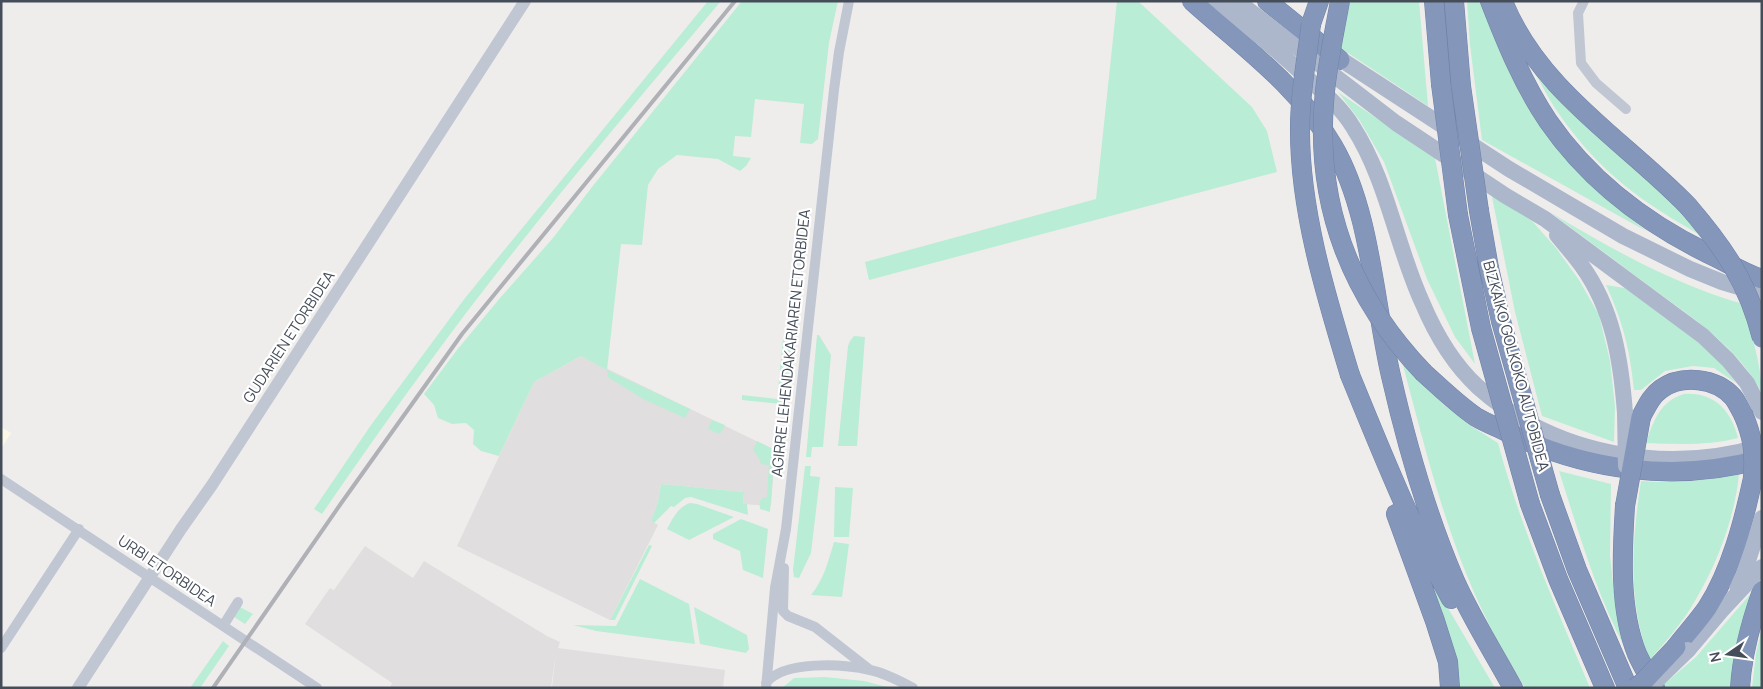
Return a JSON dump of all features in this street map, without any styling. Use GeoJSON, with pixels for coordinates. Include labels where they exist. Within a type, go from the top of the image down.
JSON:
{"type":"FeatureCollection","features":[{"type":"Feature","properties":{"kind":"highway"},"geometry":{"type":"LineString","coordinates":[[1192,1],[1266,65],[1294,93],[1314,117],[1333,145],[1344,168],[1354,192],[1361,220],[1390,374],[1427,508],[1456,582],[1488,645],[1513,688]]}},
{"type":"Feature","properties":{"kind":"highway"},"geometry":{"type":"LineString","coordinates":[[1267,1],[1340,60]]}},
{"type":"Feature","properties":{"kind":"highway"},"geometry":{"type":"LineString","coordinates":[[1315,1],[1304,78],[1300,126],[1304,185],[1320,270],[1332,318],[1376,460],[1436,621],[1448,662],[1450,688]]}},
{"type":"Feature","properties":{"kind":"highway"},"geometry":{"type":"LineString","coordinates":[[1311,24],[1319,1]]}},
{"type":"Feature","properties":{"kind":"highway"},"geometry":{"type":"LineString","coordinates":[[1340,1],[1326,75],[1324,103],[1322,150],[1329,202],[1342,249],[1368,302],[1392,337],[1424,373],[1454,401],[1477,417],[1524,440],[1576,460],[1611,468],[1656,472],[1716,469],[1762,459]]}},
{"type":"Feature","properties":{"kind":"highway","name":"BIZKAIKO GOLKOKO AUTOBIDEA"},"geometry":{"type":"LineString","coordinates":[[1434,1],[1441,84],[1458,215],[1481,328],[1530,504],[1558,579],[1605,688]]}},
{"type":"Feature","properties":{"kind":"highway","name":"BIZKAIKO GOLKOKO AUTOBIDEA"},"geometry":{"type":"LineString","coordinates":[[1454,1],[1461,86],[1479,211],[1501,321],[1550,495],[1577,570],[1628,688]]}},
{"type":"Feature","properties":{"kind":"highway"},"geometry":{"type":"LineString","coordinates":[[1490,1],[1521,74],[1548,120],[1569,148],[1592,173],[1615,196],[1663,229],[1762,279]]}},
{"type":"Feature","properties":{"kind":"highway"},"geometry":{"type":"LineString","coordinates":[[1502,1],[1526,48],[1545,72],[1569,97],[1667,184],[1715,238],[1735,269],[1751,300],[1762,338]]}},
{"type":"Feature","properties":{"kind":"highway"},"geometry":{"type":"LineString","coordinates":[[1350,375],[1397,491],[1428,557],[1465,624],[1507,688]]}},
{"type":"Feature","properties":{"kind":"highway"},"geometry":{"type":"LineString","coordinates":[[1635,688],[1643,682],[1682,649],[1719,585],[1742,524],[1753,478],[1754,446],[1743,414],[1733,397],[1709,382],[1682,380],[1670,384],[1660,390],[1633,415],[1625,506],[1623,565],[1628,618],[1637,653],[1655,688]]}},
{"type":"Feature","properties":{"kind":"highway"},"geometry":{"type":"LineString","coordinates":[[1740,688],[1748,636],[1762,591]]}},
{"type":"Feature","properties":{"kind":"main road"},"geometry":{"type":"LineString","coordinates":[[1213,1],[1275,49],[1334,102],[1353,126],[1374,167],[1406,264],[1433,326],[1452,358],[1477,386],[1515,415],[1556,436],[1609,452],[1644,458],[1712,458],[1762,446]]}},
{"type":"Feature","properties":{"kind":"main road"},"geometry":{"type":"LineString","coordinates":[[1237,1],[1396,123],[1545,220],[1703,336],[1728,360],[1747,383],[1762,412]]}},
{"type":"Feature","properties":{"kind":"main road"},"geometry":{"type":"LineString","coordinates":[[1248,1],[1524,178],[1607,227],[1690,269],[1722,282],[1762,294]]}},
{"type":"Feature","properties":{"kind":"main road"},"geometry":{"type":"LineString","coordinates":[[1545,220],[1582,266],[1609,317],[1633,415]]}},
{"type":"Feature","properties":{"kind":"main road"},"geometry":{"type":"LineString","coordinates":[[1721,611],[1743,576],[1762,518]]}},
{"type":"Feature","properties":{"kind":"main road"},"geometry":{"type":"LineString","coordinates":[[1648,688],[1682,649],[1762,567]]}},
{"type":"Feature","properties":{"kind":"street","name":"GUDARIEN ETORBIDEA"},"geometry":{"type":"LineString","coordinates":[[78,688],[181,529],[212,485],[525,1]]}},
{"type":"Feature","properties":{"kind":"street","name":"AGIRRE LEHENDAKARIAREN ETORBIDEA"},"geometry":{"type":"LineString","coordinates":[[766,686],[770,629],[775,588],[786,529],[833,99],[839,52],[849,1]]}},
{"type":"Feature","properties":{"kind":"street"},"geometry":{"type":"LineString","coordinates":[[1584,1],[1578,13],[1581,63],[1596,83],[1626,109]]}},
{"type":"Feature","properties":{"kind":"street","name":"URBI ETORBIDEA"},"geometry":{"type":"LineString","coordinates":[[1,479],[150,576],[316,688]]}},
{"type":"Feature","properties":{"kind":"street"},"geometry":{"type":"LineString","coordinates":[[786,529],[783,611],[788,616],[815,627],[870,670],[913,688]]}},
{"type":"Feature","properties":{"kind":"street"},"geometry":{"type":"LineString","coordinates":[[1,648],[79,530]]}},
{"type":"Feature","properties":{"kind":"street"},"geometry":{"type":"LineString","coordinates":[[223,626],[238,602]]}},
{"type":"Feature","properties":{"kind":"street"},"geometry":{"type":"LineString","coordinates":[[770,629],[782,618],[788,616]]}},
{"type":"Feature","properties":{"kind":"street"},"geometry":{"type":"LineString","coordinates":[[766,686],[772,676],[800,667],[819,665],[870,670]]}},
{"type":"Feature","properties":{"kind":"shaded area"},"geometry":{"type":"Polygon","coordinates":[[[581,356],[775,450],[771,506],[743,504],[744,492],[661,484],[658,502],[651,521],[658,525],[610,620],[457,546],[534,382],[581,356]]]}},
{"type":"Feature","properties":{"kind":"shaded area"},"geometry":{"type":"Polygon","coordinates":[[[1,427],[11,433],[1,449],[1,427]]]}},
{"type":"Feature","properties":{"kind":"shaded area"},"geometry":{"type":"Polygon","coordinates":[[[365,546],[413,578],[424,561],[560,642],[558,648],[725,670],[723,688],[552,688],[556,652],[551,688],[390,688],[392,683],[305,624],[330,588],[334,590],[365,546]]]}},
{"type":"Feature","properties":{"kind":"green space"},"geometry":{"type":"Polygon","coordinates":[[[708,1],[721,1],[499,270],[415,382],[322,514],[314,509],[371,425],[465,298],[708,1]]]}},
{"type":"Feature","properties":{"kind":"green space"},"geometry":{"type":"Polygon","coordinates":[[[742,1],[838,1],[829,43],[818,139],[812,144],[800,143],[804,104],[755,99],[751,137],[735,136],[733,156],[751,158],[740,171],[718,159],[677,155],[658,169],[648,185],[642,245],[621,244],[607,370],[581,356],[534,382],[499,456],[481,451],[473,444],[474,430],[466,423],[452,424],[438,418],[434,405],[424,394],[500,298],[553,238],[742,1]]]}},
{"type":"Feature","properties":{"kind":"green space"},"geometry":{"type":"Polygon","coordinates":[[[1117,1],[1138,1],[1252,107],[1267,131],[1277,172],[869,280],[865,262],[1096,199],[1117,1]]]}},
{"type":"Feature","properties":{"kind":"green space"},"geometry":{"type":"Polygon","coordinates":[[[1347,1],[1419,1],[1428,106],[1339,47],[1347,1]]]}},
{"type":"Feature","properties":{"kind":"green space"},"geometry":{"type":"Polygon","coordinates":[[[1467,1],[1485,1],[1545,131],[1585,180],[1646,231],[1482,140],[1470,45],[1467,1]]]}},
{"type":"Feature","properties":{"kind":"green space"},"geometry":{"type":"Polygon","coordinates":[[[1532,68],[1662,189],[1706,238],[1663,213],[1607,170],[1575,135],[1559,114],[1532,68]]]}},
{"type":"Feature","properties":{"kind":"green space"},"geometry":{"type":"Polygon","coordinates":[[[1338,92],[1435,158],[1475,364],[1455,337],[1427,279],[1384,162],[1360,121],[1338,92]]]}},
{"type":"Feature","properties":{"kind":"green space"},"geometry":{"type":"Polygon","coordinates":[[[1491,192],[1533,222],[1556,248],[1579,280],[1599,315],[1610,361],[1615,406],[1614,442],[1542,416],[1515,312],[1491,192]]]}},
{"type":"Feature","properties":{"kind":"green space"},"geometry":{"type":"Polygon","coordinates":[[[1550,212],[1596,239],[1668,276],[1717,296],[1743,304],[1758,359],[1762,393],[1740,361],[1713,334],[1550,212]]]}},
{"type":"Feature","properties":{"kind":"green space"},"geometry":{"type":"Polygon","coordinates":[[[1606,285],[1625,288],[1698,342],[1722,365],[1736,383],[1714,368],[1693,366],[1665,371],[1641,390],[1634,390],[1625,336],[1606,285]]]}},
{"type":"Feature","properties":{"kind":"green space"},"geometry":{"type":"Polygon","coordinates":[[[817,335],[819,335],[831,355],[823,447],[812,447],[811,457],[806,457],[817,335]]]}},
{"type":"Feature","properties":{"kind":"green space"},"geometry":{"type":"Polygon","coordinates":[[[854,336],[865,337],[857,446],[838,446],[848,346],[854,336]]]}},
{"type":"Feature","properties":{"kind":"green space"},"geometry":{"type":"Polygon","coordinates":[[[783,339],[794,340],[787,403],[742,400],[742,395],[777,399],[783,339]]]}},
{"type":"Feature","properties":{"kind":"green space"},"geometry":{"type":"Polygon","coordinates":[[[1400,354],[1443,404],[1471,426],[1498,443],[1528,537],[1590,688],[1525,688],[1500,645],[1472,586],[1447,521],[1400,354]]]}},
{"type":"Feature","properties":{"kind":"green space"},"geometry":{"type":"Polygon","coordinates":[[[607,370],[690,409],[685,418],[643,399],[608,377],[607,370]]]}},
{"type":"Feature","properties":{"kind":"green space"},"geometry":{"type":"Polygon","coordinates":[[[1684,394],[1704,396],[1720,405],[1731,419],[1738,438],[1704,443],[1646,443],[1655,420],[1663,407],[1676,397],[1684,394]]]}},
{"type":"Feature","properties":{"kind":"green space"},"geometry":{"type":"Polygon","coordinates":[[[712,420],[725,425],[720,434],[708,429],[712,420]]]}},
{"type":"Feature","properties":{"kind":"green space"},"geometry":{"type":"Polygon","coordinates":[[[757,441],[775,450],[770,512],[760,509],[761,500],[767,497],[769,465],[761,464],[753,450],[757,441]]]}},
{"type":"Feature","properties":{"kind":"green space"},"geometry":{"type":"Polygon","coordinates":[[[805,466],[811,466],[810,476],[820,477],[811,553],[799,578],[794,577],[793,570],[805,466]]]}},
{"type":"Feature","properties":{"kind":"green space"},"geometry":{"type":"Polygon","coordinates":[[[1559,471],[1611,484],[1610,556],[1614,594],[1624,646],[1596,582],[1559,471]]]}},
{"type":"Feature","properties":{"kind":"green space"},"geometry":{"type":"Polygon","coordinates":[[[1739,474],[1734,506],[1724,538],[1704,585],[1686,615],[1650,660],[1638,617],[1633,571],[1635,526],[1641,481],[1690,481],[1739,474]]]}},
{"type":"Feature","properties":{"kind":"green space"},"geometry":{"type":"Polygon","coordinates":[[[661,484],[744,492],[743,504],[747,504],[748,515],[691,497],[685,498],[674,507],[671,506],[654,523],[651,521],[658,502],[661,484]]]}},
{"type":"Feature","properties":{"kind":"green space"},"geometry":{"type":"Polygon","coordinates":[[[835,487],[853,488],[849,537],[834,537],[835,487]]]}},
{"type":"Feature","properties":{"kind":"green space"},"geometry":{"type":"Polygon","coordinates":[[[690,503],[734,517],[689,540],[667,529],[679,510],[690,503]]]}},
{"type":"Feature","properties":{"kind":"green space"},"geometry":{"type":"Polygon","coordinates":[[[741,519],[768,529],[763,578],[743,570],[740,551],[713,539],[713,534],[741,519]]]}},
{"type":"Feature","properties":{"kind":"green space"},"geometry":{"type":"Polygon","coordinates":[[[834,542],[849,544],[842,597],[811,595],[828,563],[834,542]]]}},
{"type":"Feature","properties":{"kind":"green space"},"geometry":{"type":"Polygon","coordinates":[[[649,545],[652,546],[615,620],[610,620],[649,545]]]}},
{"type":"Feature","properties":{"kind":"green space"},"geometry":{"type":"Polygon","coordinates":[[[1425,569],[1495,688],[1457,688],[1425,569]]]}},
{"type":"Feature","properties":{"kind":"green space"},"geometry":{"type":"Polygon","coordinates":[[[640,579],[689,604],[695,644],[596,631],[573,625],[616,626],[640,579]]]}},
{"type":"Feature","properties":{"kind":"green space"},"geometry":{"type":"Polygon","coordinates":[[[1753,591],[1733,688],[1665,688],[1663,685],[1696,657],[1753,591]]]}},
{"type":"Feature","properties":{"kind":"green space"},"geometry":{"type":"Polygon","coordinates":[[[240,607],[253,614],[245,624],[234,617],[240,607]]]}},
{"type":"Feature","properties":{"kind":"green space"},"geometry":{"type":"Polygon","coordinates":[[[694,607],[747,635],[749,649],[746,653],[700,644],[694,607]]]}},
{"type":"Feature","properties":{"kind":"green space"},"geometry":{"type":"Polygon","coordinates":[[[1762,627],[1762,688],[1752,688],[1756,654],[1762,627]]]}},
{"type":"Feature","properties":{"kind":"green space"},"geometry":{"type":"Polygon","coordinates":[[[223,641],[229,646],[200,688],[190,688],[223,641]]]}},
{"type":"Feature","properties":{"kind":"green space"},"geometry":{"type":"Polygon","coordinates":[[[825,677],[864,681],[891,688],[782,688],[794,678],[825,677]]]}},
{"type":"Feature","properties":{"kind":"railway"},"geometry":{"type":"LineString","coordinates":[[213,688],[462,334],[735,1]]}}]}
